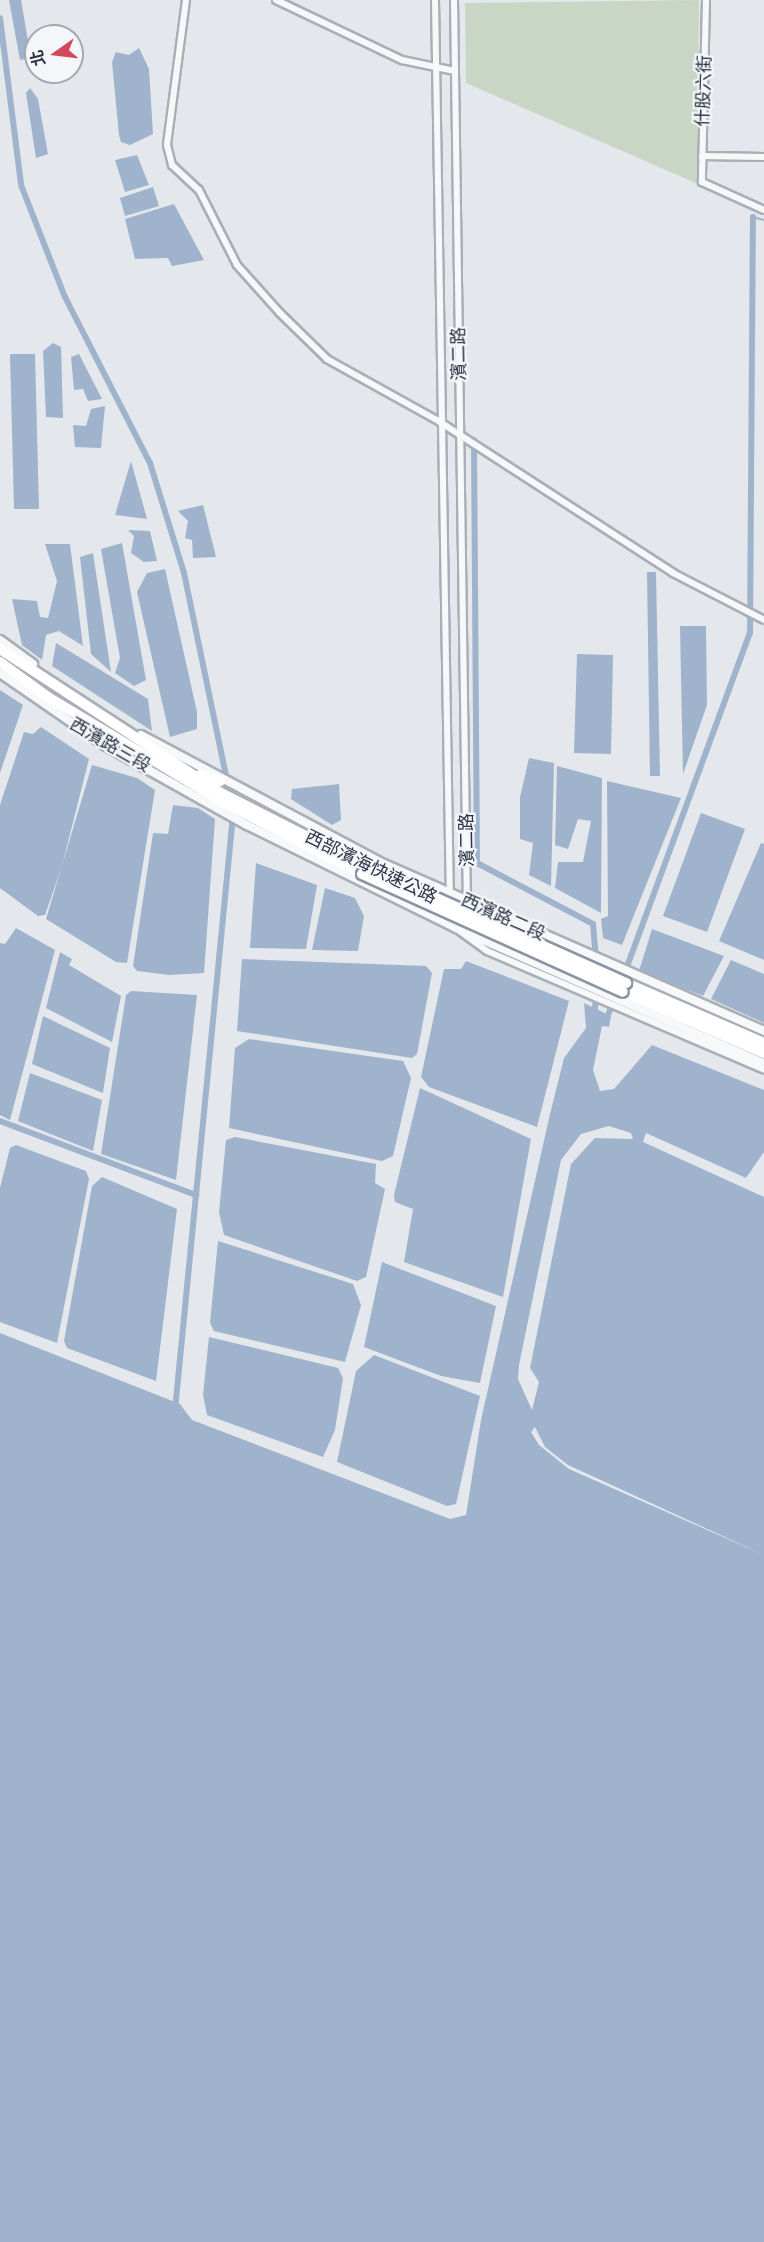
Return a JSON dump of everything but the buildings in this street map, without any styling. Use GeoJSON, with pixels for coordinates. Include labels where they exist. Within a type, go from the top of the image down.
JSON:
{"type":"FeatureCollection","features":[{"type":"Feature","properties":{"kind":"highway"},"geometry":{"type":"LineString","coordinates":[[0,649],[92,714],[202,776],[221,796]]}},
{"type":"Feature","properties":{"kind":"highway","name":"西部濱海快速公路"},"geometry":{"type":"LineString","coordinates":[[0,662],[48,697],[246,810],[364,871],[623,991],[764,1053]]}},
{"type":"Feature","properties":{"kind":"highway"},"geometry":{"type":"LineString","coordinates":[[48,697],[121,749]]}},
{"type":"Feature","properties":{"kind":"highway","name":"西部濱海快速公路"},"geometry":{"type":"LineString","coordinates":[[623,991],[764,1043]]}},
{"type":"Feature","properties":{"kind":"street"},"geometry":{"type":"LineString","coordinates":[[186,0],[167,145],[172,165],[199,190],[237,265],[303,337],[327,359],[440,422],[475,447],[673,573],[761,618]]}},
{"type":"Feature","properties":{"kind":"street"},"geometry":{"type":"LineString","coordinates":[[276,0],[435,70],[455,71]]}},
{"type":"Feature","properties":{"kind":"street","name":"濱二路"},"geometry":{"type":"LineString","coordinates":[[435,0],[447,891],[456,928]]}},
{"type":"Feature","properties":{"kind":"street","name":"濱二路"},"geometry":{"type":"LineString","coordinates":[[454,0],[468,901],[456,928]]}},
{"type":"Feature","properties":{"kind":"street","name":"什股六街"},"geometry":{"type":"LineString","coordinates":[[706,0],[702,182],[764,210]]}},
{"type":"Feature","properties":{"kind":"street"},"geometry":{"type":"LineString","coordinates":[[702,156],[764,157]]}},
{"type":"Feature","properties":{"kind":"street","name":"西濱路三段"},"geometry":{"type":"LineString","coordinates":[[0,640],[221,796]]}},
{"type":"Feature","properties":{"kind":"street","name":"西濱路三段"},"geometry":{"type":"LineString","coordinates":[[0,673],[67,721],[221,796]]}},
{"type":"Feature","properties":{"kind":"street"},"geometry":{"type":"LineString","coordinates":[[221,796],[246,810]]}},
{"type":"Feature","properties":{"kind":"street","name":"西濱路二段"},"geometry":{"type":"LineString","coordinates":[[246,810],[447,891],[585,953],[623,991],[764,1063]]}},
{"type":"Feature","properties":{"kind":"street","name":"西濱路二段"},"geometry":{"type":"LineString","coordinates":[[246,810],[456,928],[576,985],[623,991],[764,1031]]}},
{"type":"Feature","properties":{"kind":"street"},"geometry":{"type":"LineString","coordinates":[[623,991],[764,1070]]}},
{"type":"Feature","properties":{"kind":"green space"},"geometry":{"type":"Polygon","coordinates":[[[699,0],[698,184],[466,83],[465,3],[699,0]]]}},
{"type":"Feature","properties":{"kind":"water"},"geometry":{"type":"Polygon","coordinates":[[[9,0],[21,0],[25,24],[24,59],[20,60],[9,0]]]}},
{"type":"Feature","properties":{"kind":"water"},"geometry":{"type":"Polygon","coordinates":[[[139,48],[149,69],[153,134],[130,145],[121,142],[119,135],[112,62],[116,52],[129,55],[139,48]]]}},
{"type":"Feature","properties":{"kind":"water"},"geometry":{"type":"Polygon","coordinates":[[[30,88],[38,99],[48,154],[36,158],[26,93],[30,88]]]}},
{"type":"Feature","properties":{"kind":"water"},"geometry":{"type":"Polygon","coordinates":[[[137,155],[149,185],[125,192],[115,160],[137,155]]]}},
{"type":"Feature","properties":{"kind":"water"},"geometry":{"type":"Polygon","coordinates":[[[153,187],[159,206],[125,216],[120,198],[153,187]]]}},
{"type":"Feature","properties":{"kind":"water"},"geometry":{"type":"Polygon","coordinates":[[[174,204],[204,260],[172,266],[168,258],[135,259],[125,219],[174,204]]]}},
{"type":"Feature","properties":{"kind":"water"},"geometry":{"type":"Polygon","coordinates":[[[53,343],[61,347],[63,418],[46,417],[43,351],[53,343]]]}},
{"type":"Feature","properties":{"kind":"water"},"geometry":{"type":"Polygon","coordinates":[[[10,354],[35,354],[39,509],[14,509],[10,354]]]}},
{"type":"Feature","properties":{"kind":"water"},"geometry":{"type":"Polygon","coordinates":[[[79,354],[102,399],[88,401],[83,389],[74,390],[71,357],[79,354]]]}},
{"type":"Feature","properties":{"kind":"water"},"geometry":{"type":"Polygon","coordinates":[[[105,406],[101,448],[75,447],[73,425],[86,426],[91,409],[105,406]]]}},
{"type":"Feature","properties":{"kind":"water"},"geometry":{"type":"Polygon","coordinates":[[[131,461],[147,519],[115,515],[131,461]]]}},
{"type":"Feature","properties":{"kind":"water"},"geometry":{"type":"Polygon","coordinates":[[[203,505],[216,557],[193,558],[192,540],[185,538],[188,521],[178,511],[203,505]]]}},
{"type":"Feature","properties":{"kind":"water"},"geometry":{"type":"Polygon","coordinates":[[[128,530],[150,531],[157,561],[144,562],[131,553],[134,536],[128,530]]]}},
{"type":"Feature","properties":{"kind":"water"},"geometry":{"type":"Polygon","coordinates":[[[122,543],[146,680],[134,686],[115,673],[120,658],[101,549],[122,543]]]}},
{"type":"Feature","properties":{"kind":"water"},"geometry":{"type":"Polygon","coordinates":[[[45,544],[70,544],[83,646],[59,631],[46,635],[42,660],[22,645],[12,599],[37,601],[40,617],[48,618],[57,581],[45,544]]]}},
{"type":"Feature","properties":{"kind":"water"},"geometry":{"type":"Polygon","coordinates":[[[93,553],[111,672],[91,654],[80,557],[93,553]]]}},
{"type":"Feature","properties":{"kind":"water"},"geometry":{"type":"Polygon","coordinates":[[[165,569],[197,712],[197,729],[170,737],[137,592],[147,573],[165,569]]]}},
{"type":"Feature","properties":{"kind":"water"},"geometry":{"type":"Polygon","coordinates":[[[647,572],[656,572],[660,776],[650,776],[647,572]]]}},
{"type":"Feature","properties":{"kind":"water"},"geometry":{"type":"Polygon","coordinates":[[[680,626],[706,626],[707,705],[683,774],[680,626]]]}},
{"type":"Feature","properties":{"kind":"water"},"geometry":{"type":"Polygon","coordinates":[[[56,643],[148,699],[152,731],[52,666],[56,643]]]}},
{"type":"Feature","properties":{"kind":"water"},"geometry":{"type":"Polygon","coordinates":[[[577,654],[613,655],[611,754],[574,753],[577,654]]]}},
{"type":"Feature","properties":{"kind":"water"},"geometry":{"type":"Polygon","coordinates":[[[0,690],[23,705],[0,773],[0,690]]]}},
{"type":"Feature","properties":{"kind":"water"},"geometry":{"type":"Polygon","coordinates":[[[41,727],[89,759],[62,866],[45,915],[38,916],[0,888],[0,805],[24,732],[33,734],[41,727]]]}},
{"type":"Feature","properties":{"kind":"water"},"geometry":{"type":"Polygon","coordinates":[[[529,758],[554,763],[551,886],[529,875],[533,843],[520,839],[520,797],[529,758]]]}},
{"type":"Feature","properties":{"kind":"water"},"geometry":{"type":"Polygon","coordinates":[[[92,765],[137,778],[155,790],[127,963],[116,962],[46,919],[92,765]]]}},
{"type":"Feature","properties":{"kind":"water"},"geometry":{"type":"Polygon","coordinates":[[[557,766],[602,778],[601,913],[555,888],[558,862],[583,862],[591,821],[578,819],[568,849],[555,845],[557,766]]]}},
{"type":"Feature","properties":{"kind":"water"},"geometry":{"type":"Polygon","coordinates":[[[607,781],[681,798],[622,945],[603,938],[601,919],[608,916],[607,781]]]}},
{"type":"Feature","properties":{"kind":"water"},"geometry":{"type":"Polygon","coordinates":[[[339,784],[341,820],[332,825],[291,799],[292,789],[339,784]]]}},
{"type":"Feature","properties":{"kind":"water"},"geometry":{"type":"Polygon","coordinates":[[[173,805],[198,808],[215,819],[204,973],[169,975],[137,971],[133,966],[153,833],[168,834],[173,805]]]}},
{"type":"Feature","properties":{"kind":"water"},"geometry":{"type":"Polygon","coordinates":[[[701,813],[745,829],[707,932],[663,916],[701,813]]]}},
{"type":"Feature","properties":{"kind":"water"},"geometry":{"type":"Polygon","coordinates":[[[761,843],[764,844],[764,960],[719,941],[761,843]]]}},
{"type":"Feature","properties":{"kind":"water"},"geometry":{"type":"Polygon","coordinates":[[[256,863],[317,885],[306,949],[250,948],[256,863]]]}},
{"type":"Feature","properties":{"kind":"water"},"geometry":{"type":"Polygon","coordinates":[[[325,888],[355,898],[364,916],[358,951],[312,950],[325,888]]]}},
{"type":"Feature","properties":{"kind":"water"},"geometry":{"type":"Polygon","coordinates":[[[16,928],[55,950],[10,1120],[0,1115],[0,943],[5,944],[16,928]]]}},
{"type":"Feature","properties":{"kind":"water"},"geometry":{"type":"Polygon","coordinates":[[[652,929],[724,956],[703,996],[639,971],[652,929]]]}},
{"type":"Feature","properties":{"kind":"water"},"geometry":{"type":"Polygon","coordinates":[[[60,952],[72,959],[69,965],[121,996],[112,1042],[46,1008],[60,952]]]}},
{"type":"Feature","properties":{"kind":"water"},"geometry":{"type":"Polygon","coordinates":[[[242,959],[426,966],[432,973],[417,1054],[412,1058],[237,1031],[242,959]]]}},
{"type":"Feature","properties":{"kind":"water"},"geometry":{"type":"Polygon","coordinates":[[[731,960],[764,974],[764,1023],[711,999],[731,960]]]}},
{"type":"Feature","properties":{"kind":"water"},"geometry":{"type":"Polygon","coordinates":[[[466,961],[569,1001],[537,1127],[429,1087],[421,1077],[444,969],[461,969],[466,961]]]}},
{"type":"Feature","properties":{"kind":"water"},"geometry":{"type":"Polygon","coordinates":[[[131,991],[197,995],[176,1180],[101,1154],[126,995],[131,991]]]}},
{"type":"Feature","properties":{"kind":"water"},"geometry":{"type":"Polygon","coordinates":[[[584,1003],[611,1016],[609,1027],[602,1026],[593,1070],[600,1091],[614,1089],[652,1045],[764,1090],[764,1152],[746,1178],[646,1133],[643,1142],[764,1197],[764,2242],[0,2242],[0,1333],[180,1404],[192,1420],[450,1519],[466,1515],[481,1420],[550,1114],[564,1058],[586,1028],[584,1003]]]}},
{"type":"Feature","properties":{"kind":"water"},"geometry":{"type":"Polygon","coordinates":[[[43,1016],[110,1048],[103,1093],[32,1064],[43,1016]]]}},
{"type":"Feature","properties":{"kind":"water"},"geometry":{"type":"Polygon","coordinates":[[[249,1039],[403,1061],[411,1078],[393,1156],[382,1161],[229,1128],[235,1048],[249,1039]]]}},
{"type":"Feature","properties":{"kind":"water"},"geometry":{"type":"Polygon","coordinates":[[[30,1073],[102,1100],[93,1151],[18,1121],[30,1073]]]}},
{"type":"Feature","properties":{"kind":"water"},"geometry":{"type":"Polygon","coordinates":[[[420,1088],[531,1139],[503,1297],[404,1262],[413,1209],[395,1202],[394,1195],[420,1088]]]}},
{"type":"Feature","properties":{"kind":"water"},"geometry":{"type":"Polygon","coordinates":[[[235,1137],[376,1164],[375,1183],[385,1189],[366,1277],[357,1281],[224,1235],[219,1212],[226,1140],[235,1137]]]}},
{"type":"Feature","properties":{"kind":"water"},"geometry":{"type":"Polygon","coordinates":[[[16,1145],[86,1171],[89,1179],[57,1343],[0,1322],[0,1188],[10,1148],[16,1145]]]}},
{"type":"Feature","properties":{"kind":"water"},"geometry":{"type":"Polygon","coordinates":[[[102,1177],[177,1209],[156,1381],[67,1348],[64,1341],[92,1186],[102,1177]]]}},
{"type":"Feature","properties":{"kind":"water"},"geometry":{"type":"Polygon","coordinates":[[[218,1241],[353,1284],[361,1305],[345,1362],[214,1331],[210,1323],[218,1241]]]}},
{"type":"Feature","properties":{"kind":"water"},"geometry":{"type":"Polygon","coordinates":[[[382,1262],[496,1306],[480,1383],[441,1376],[364,1347],[382,1262]]]}},
{"type":"Feature","properties":{"kind":"water"},"geometry":{"type":"Polygon","coordinates":[[[209,1337],[338,1368],[343,1378],[335,1430],[323,1457],[207,1415],[203,1395],[209,1337]]]}},
{"type":"Feature","properties":{"kind":"water"},"geometry":{"type":"Polygon","coordinates":[[[374,1355],[480,1396],[456,1504],[447,1506],[337,1462],[356,1371],[374,1355]]]}},
{"type":"Feature","properties":{"kind":"pier"},"geometry":{"type":"Polygon","coordinates":[[[609,1126],[631,1133],[633,1139],[595,1138],[571,1164],[530,1368],[539,1382],[532,1410],[518,1379],[519,1365],[561,1160],[581,1134],[609,1126]]]}},
{"type":"Feature","properties":{"kind":"pier"},"geometry":{"type":"Polygon","coordinates":[[[535,1427],[545,1447],[568,1465],[764,1555],[569,1469],[539,1445],[531,1432],[535,1427]]]}},
{"type":"Feature","properties":{"kind":"waterway"},"geometry":{"type":"LineString","coordinates":[[0,18],[21,185],[65,297],[150,463],[184,573],[231,799]]}},
{"type":"Feature","properties":{"kind":"waterway"},"geometry":{"type":"LineString","coordinates":[[753,217],[764,220]]}},
{"type":"Feature","properties":{"kind":"waterway"},"geometry":{"type":"LineString","coordinates":[[621,983],[750,633],[753,217]]}},
{"type":"Feature","properties":{"kind":"waterway"},"geometry":{"type":"LineString","coordinates":[[474,440],[477,863],[593,924],[597,972]]}},
{"type":"Feature","properties":{"kind":"waterway"},"geometry":{"type":"LineString","coordinates":[[175,1410],[233,815]]}},
{"type":"Feature","properties":{"kind":"waterway"},"geometry":{"type":"LineString","coordinates":[[595,1008],[596,994]]}},
{"type":"Feature","properties":{"kind":"waterway"},"geometry":{"type":"LineString","coordinates":[[608,1015],[614,1000]]}},
{"type":"Feature","properties":{"kind":"waterway"},"geometry":{"type":"LineString","coordinates":[[0,1121],[196,1195]]}}]}
